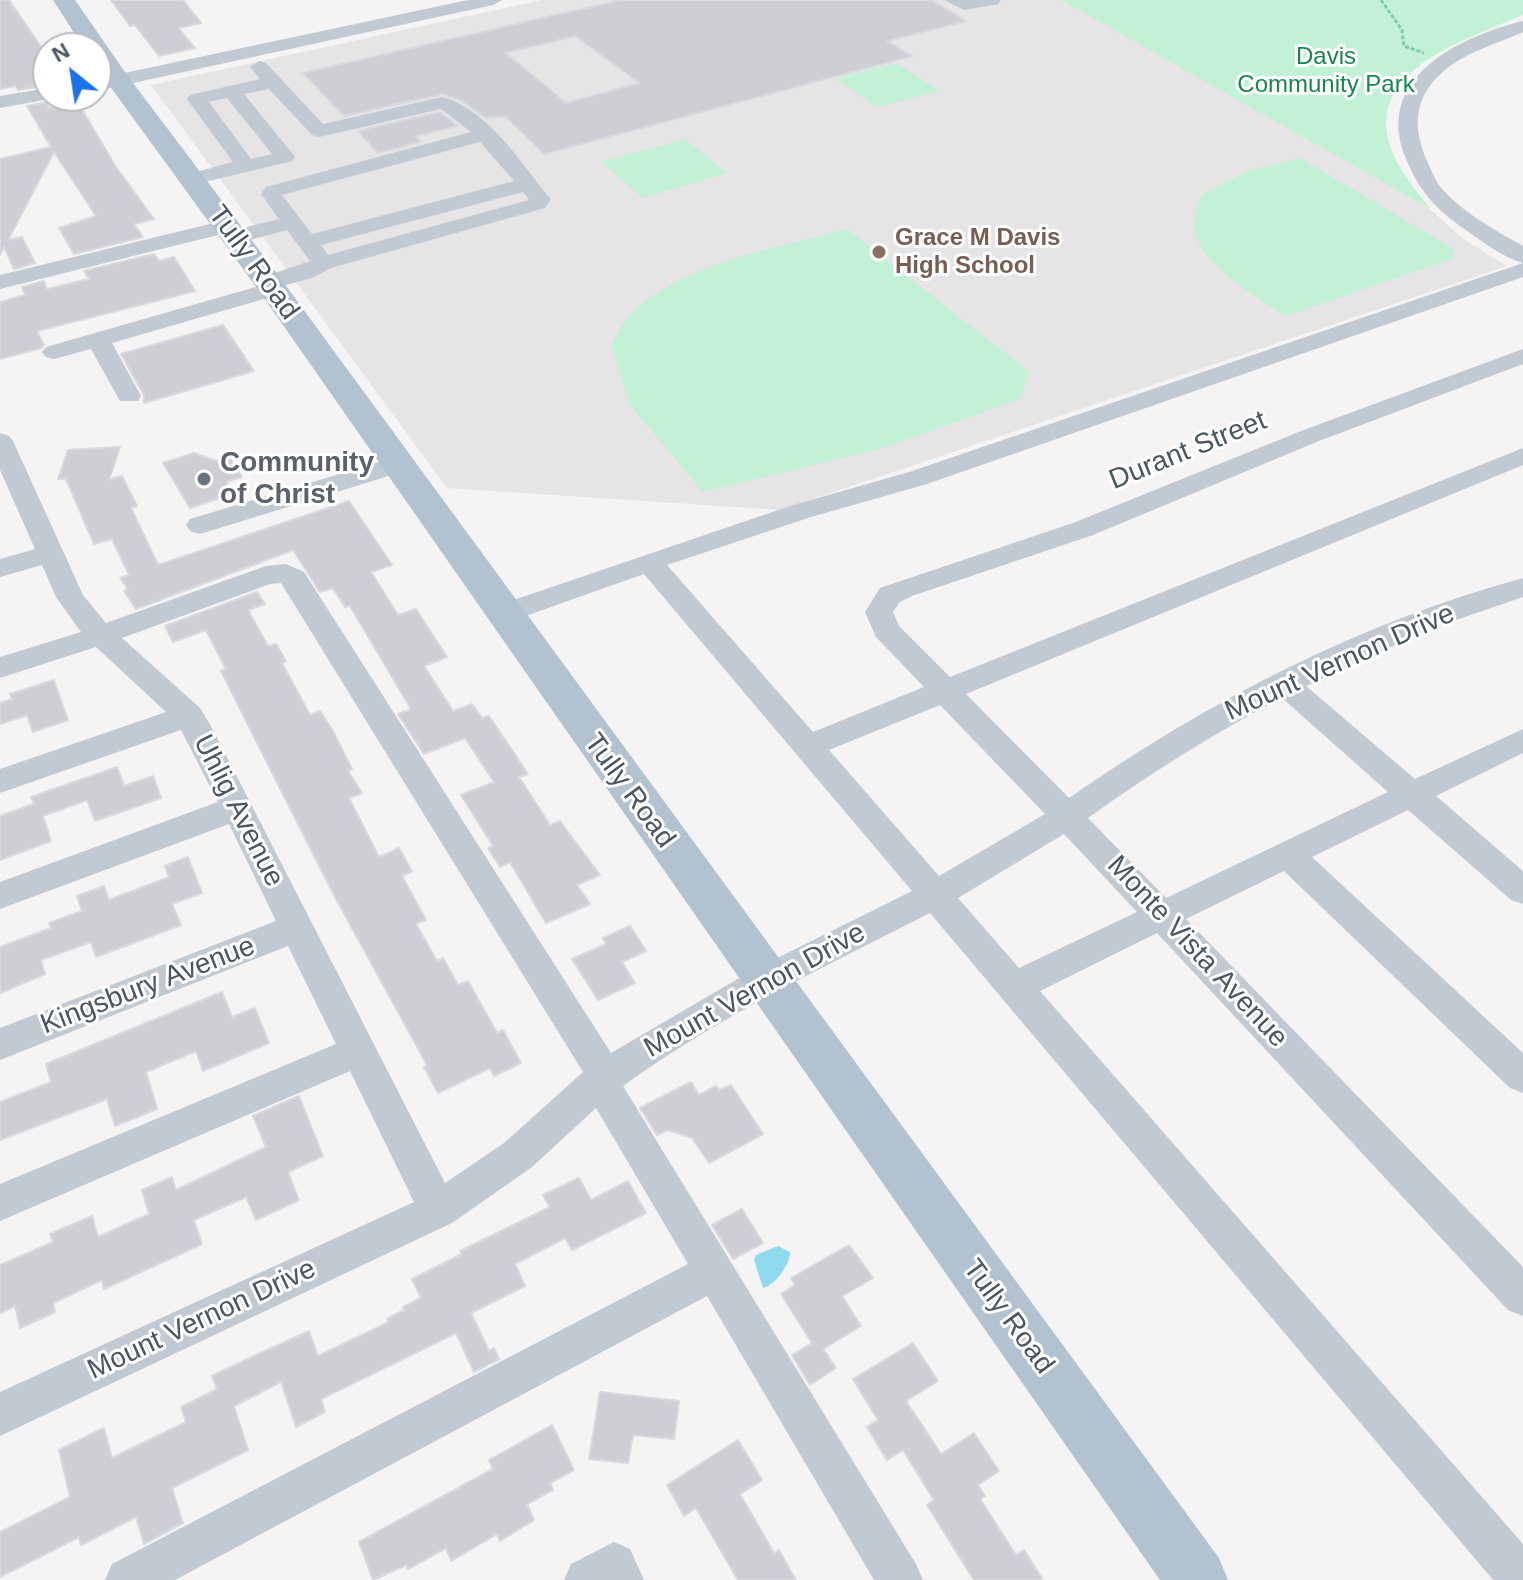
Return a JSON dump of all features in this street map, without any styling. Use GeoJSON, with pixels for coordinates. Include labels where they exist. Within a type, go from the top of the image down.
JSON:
{"type":"FeatureCollection","features":[{"type":"Feature","properties":{"kind":"main road","name":"Tully Road"},"geometry":{"type":"LineString","coordinates":[[64,0],[81,32]]}},
{"type":"Feature","properties":{"kind":"main road","name":"Tully Road"},"geometry":{"type":"LineString","coordinates":[[112,88],[192,179],[270,286],[1197,1580]]}},
{"type":"Feature","properties":{"kind":"street"},"geometry":{"type":"LineString","coordinates":[[112,81],[493,0]]}},
{"type":"Feature","properties":{"kind":"street"},"geometry":{"type":"LineString","coordinates":[[953,0],[964,5],[992,0]]}},
{"type":"Feature","properties":{"kind":"street"},"geometry":{"type":"LineString","coordinates":[[1523,26],[1448,59],[1436,68],[1406,106],[1404,123],[1411,151],[1432,191],[1488,234],[1523,256]]}},
{"type":"Feature","properties":{"kind":"street"},"geometry":{"type":"LineString","coordinates":[[54,352],[270,286],[323,263],[538,204],[540,199],[484,135],[447,103],[319,131],[247,52]]}},
{"type":"Feature","properties":{"kind":"street"},"geometry":{"type":"LineString","coordinates":[[245,165],[197,99],[273,82]]}},
{"type":"Feature","properties":{"kind":"street"},"geometry":{"type":"LineString","coordinates":[[192,179],[285,157],[232,92]]}},
{"type":"Feature","properties":{"kind":"street"},"geometry":{"type":"LineString","coordinates":[[0,102],[32,97]]}},
{"type":"Feature","properties":{"kind":"street"},"geometry":{"type":"LineString","coordinates":[[323,263],[271,194],[277,188],[484,135]]}},
{"type":"Feature","properties":{"kind":"street"},"geometry":{"type":"LineString","coordinates":[[0,282],[513,168]]}},
{"type":"Feature","properties":{"kind":"street"},"geometry":{"type":"LineString","coordinates":[[307,242],[513,168]]}},
{"type":"Feature","properties":{"kind":"street"},"geometry":{"type":"LineString","coordinates":[[503,614],[802,511],[918,478],[1523,270]]}},
{"type":"Feature","properties":{"kind":"street"},"geometry":{"type":"LineString","coordinates":[[98,339],[129,396]]}},
{"type":"Feature","properties":{"kind":"street","name":"Durant Street"},"geometry":{"type":"LineString","coordinates":[[881,606],[890,595],[902,589],[1083,529],[1310,436],[1523,356]]}},
{"type":"Feature","properties":{"kind":"street","name":"Uhlig Avenue"},"geometry":{"type":"LineString","coordinates":[[1,442],[70,597],[99,636],[171,695],[189,716],[438,1210]]}},
{"type":"Feature","properties":{"kind":"street"},"geometry":{"type":"LineString","coordinates":[[809,746],[1523,456]]}},
{"type":"Feature","properties":{"kind":"street"},"geometry":{"type":"LineString","coordinates":[[200,525],[396,465]]}},
{"type":"Feature","properties":{"kind":"street"},"geometry":{"type":"LineString","coordinates":[[0,568],[51,553]]}},
{"type":"Feature","properties":{"kind":"street"},"geometry":{"type":"LineString","coordinates":[[649,562],[1523,1579]]}},
{"type":"Feature","properties":{"kind":"street"},"geometry":{"type":"LineString","coordinates":[[0,668],[99,636],[266,575],[286,573],[294,578],[603,1079],[714,1271],[900,1580]]}},
{"type":"Feature","properties":{"kind":"street","name":"Mount Vernon Drive"},"geometry":{"type":"LineString","coordinates":[[0,1414],[438,1210],[518,1155],[603,1079],[644,1050],[766,980],[935,895],[1067,816],[1141,764],[1284,683],[1420,622],[1515,597]]}},
{"type":"Feature","properties":{"kind":"street","name":"Monte Vista Avenue"},"geometry":{"type":"LineString","coordinates":[[881,606],[880,620],[886,630],[1523,1296]]}},
{"type":"Feature","properties":{"kind":"street"},"geometry":{"type":"LineString","coordinates":[[1284,683],[1523,891]]}},
{"type":"Feature","properties":{"kind":"street"},"geometry":{"type":"LineString","coordinates":[[0,781],[189,716]]}},
{"type":"Feature","properties":{"kind":"street"},"geometry":{"type":"LineString","coordinates":[[1014,987],[1410,793],[1522,742]]}},
{"type":"Feature","properties":{"kind":"street"},"geometry":{"type":"LineString","coordinates":[[0,896],[237,808]]}},
{"type":"Feature","properties":{"kind":"street"},"geometry":{"type":"LineString","coordinates":[[1286,853],[1523,1077]]}},
{"type":"Feature","properties":{"kind":"street","name":"Kingsbury Avenue"},"geometry":{"type":"LineString","coordinates":[[0,1044],[297,928]]}},
{"type":"Feature","properties":{"kind":"street"},"geometry":{"type":"LineString","coordinates":[[0,1203],[358,1051]]}},
{"type":"Feature","properties":{"kind":"street"},"geometry":{"type":"LineString","coordinates":[[128,1580],[714,1271]]}},
{"type":"Feature","properties":{"kind":"path"},"geometry":{"type":"LineString","coordinates":[[1381,0],[1402,30],[1404,46],[1426,54]]}},
{"type":"Feature","properties":{"kind":"shaded area","name":"Grace M Davis High School"},"geometry":{"type":"Polygon","coordinates":[[[542,0],[1064,0],[1430,209],[1463,239],[1507,266],[780,510],[447,488],[151,85],[542,0]]]}},
{"type":"Feature","properties":{"kind":"green space","name":"Davis Community Park"},"geometry":{"type":"Polygon","coordinates":[[[1061,0],[1523,0],[1523,15],[1441,52],[1417,68],[1398,87],[1388,110],[1388,137],[1401,169],[1430,209],[1061,0]]]}},
{"type":"Feature","properties":{"kind":"green space"},"geometry":{"type":"Polygon","coordinates":[[[897,63],[939,91],[877,107],[835,79],[897,63]]]}},
{"type":"Feature","properties":{"kind":"green space"},"geometry":{"type":"Polygon","coordinates":[[[685,139],[727,173],[643,198],[601,162],[685,139]]]}},
{"type":"Feature","properties":{"kind":"green space"},"geometry":{"type":"Polygon","coordinates":[[[1300,158],[1452,248],[1455,258],[1286,316],[1260,300],[1230,278],[1205,253],[1197,240],[1194,226],[1196,210],[1201,195],[1248,171],[1300,158]]]}},
{"type":"Feature","properties":{"kind":"green space"},"geometry":{"type":"Polygon","coordinates":[[[847,229],[1029,372],[1020,399],[883,448],[703,492],[630,405],[611,345],[631,314],[677,281],[733,259],[847,229]]]}},
{"type":"Feature","properties":{"kind":"water"},"geometry":{"type":"Polygon","coordinates":[[[778,1246],[790,1252],[787,1263],[777,1279],[763,1288],[754,1260],[756,1255],[778,1246]]]}},
{"type":"Feature","properties":{"kind":"building"},"geometry":{"type":"Polygon","coordinates":[[[0,0],[9,0],[32,34],[32,88],[0,89],[0,0]]]}},
{"type":"Feature","properties":{"kind":"building"},"geometry":{"type":"Polygon","coordinates":[[[111,0],[183,0],[201,23],[178,28],[195,48],[159,56],[135,25],[130,26],[111,0]]]}},
{"type":"Feature","properties":{"kind":"building"},"geometry":{"type":"Polygon","coordinates":[[[621,0],[931,0],[966,21],[887,41],[912,56],[544,154],[505,116],[486,118],[460,100],[443,94],[344,116],[303,73],[621,0]],[[575,36],[506,53],[566,103],[640,83],[575,36]]]}},
{"type":"Feature","properties":{"kind":"building"},"geometry":{"type":"Polygon","coordinates":[[[32,105],[32,112],[83,112],[116,167],[154,219],[134,224],[143,237],[74,254],[59,228],[96,216],[54,152],[8,240],[22,237],[35,263],[14,269],[4,247],[0,255],[0,159],[51,147],[27,106],[32,105]]]}},
{"type":"Feature","properties":{"kind":"building"},"geometry":{"type":"Polygon","coordinates":[[[440,112],[458,126],[416,136],[420,142],[378,153],[358,131],[440,112]]]}},
{"type":"Feature","properties":{"kind":"building"},"geometry":{"type":"Polygon","coordinates":[[[154,254],[159,261],[174,257],[195,291],[37,331],[44,345],[41,348],[0,359],[0,302],[25,295],[22,287],[44,281],[47,289],[89,279],[84,271],[154,254]]]}},
{"type":"Feature","properties":{"kind":"building"},"geometry":{"type":"Polygon","coordinates":[[[223,325],[254,371],[144,403],[144,395],[121,354],[223,325]]]}},
{"type":"Feature","properties":{"kind":"building"},"geometry":{"type":"Polygon","coordinates":[[[120,447],[109,480],[122,476],[137,506],[131,508],[158,565],[349,501],[392,565],[371,572],[398,615],[416,609],[447,657],[424,666],[453,711],[472,704],[482,718],[489,716],[528,774],[519,777],[550,825],[560,821],[600,875],[577,885],[590,904],[546,923],[510,862],[500,867],[488,848],[493,846],[461,795],[494,782],[465,738],[424,754],[398,714],[411,709],[350,606],[345,607],[333,588],[320,592],[293,550],[136,609],[124,591],[128,589],[120,578],[129,575],[112,539],[94,544],[66,479],[58,479],[68,450],[120,447]]]}},
{"type":"Feature","properties":{"kind":"building","name":"Community of Christ"},"geometry":{"type":"Polygon","coordinates":[[[194,453],[216,461],[229,457],[242,477],[228,481],[223,497],[190,508],[163,463],[194,453]]]}},
{"type":"Feature","properties":{"kind":"building"},"geometry":{"type":"Polygon","coordinates":[[[257,592],[265,604],[248,610],[268,646],[276,644],[286,661],[282,663],[310,715],[320,711],[333,731],[352,769],[348,771],[362,793],[349,798],[379,857],[399,848],[412,871],[402,876],[426,920],[416,924],[437,961],[443,958],[458,985],[468,981],[497,1033],[503,1030],[521,1063],[494,1076],[490,1068],[438,1093],[424,1067],[427,1065],[336,899],[254,737],[221,671],[226,669],[206,630],[173,642],[165,626],[257,592]]]}},
{"type":"Feature","properties":{"kind":"building"},"geometry":{"type":"Polygon","coordinates":[[[54,680],[68,720],[33,732],[27,715],[0,724],[0,703],[12,699],[10,694],[54,680]]]}},
{"type":"Feature","properties":{"kind":"building"},"geometry":{"type":"Polygon","coordinates":[[[117,767],[124,786],[153,776],[161,798],[95,821],[87,800],[43,816],[51,841],[0,860],[0,816],[34,804],[31,797],[117,767]]]}},
{"type":"Feature","properties":{"kind":"building"},"geometry":{"type":"Polygon","coordinates":[[[188,857],[202,893],[172,904],[181,925],[96,957],[91,942],[41,960],[45,974],[0,993],[0,947],[51,928],[49,923],[82,911],[77,896],[104,886],[109,900],[169,877],[165,866],[188,857]]]}},
{"type":"Feature","properties":{"kind":"building"},"geometry":{"type":"Polygon","coordinates":[[[630,926],[646,951],[622,962],[635,983],[598,1000],[572,959],[606,944],[603,938],[630,926]]]}},
{"type":"Feature","properties":{"kind":"building"},"geometry":{"type":"Polygon","coordinates":[[[222,992],[232,1017],[255,1008],[269,1043],[203,1071],[196,1051],[146,1072],[157,1109],[115,1126],[107,1099],[0,1140],[0,1102],[51,1082],[46,1064],[222,992]]]}},
{"type":"Feature","properties":{"kind":"building"},"geometry":{"type":"Polygon","coordinates":[[[691,1082],[699,1095],[716,1086],[720,1090],[731,1085],[763,1134],[709,1163],[692,1138],[668,1130],[657,1135],[640,1108],[691,1082]]]}},
{"type":"Feature","properties":{"kind":"building"},"geometry":{"type":"Polygon","coordinates":[[[299,1096],[323,1156],[288,1172],[299,1200],[256,1220],[246,1197],[194,1220],[202,1244],[104,1289],[102,1280],[53,1303],[55,1312],[20,1328],[15,1306],[0,1313],[0,1265],[53,1242],[50,1234],[92,1216],[98,1237],[149,1214],[142,1190],[172,1177],[176,1190],[266,1147],[253,1116],[299,1096]]]}},
{"type":"Feature","properties":{"kind":"building"},"geometry":{"type":"Polygon","coordinates":[[[579,1178],[591,1200],[628,1181],[646,1213],[572,1250],[565,1238],[515,1264],[525,1286],[471,1313],[489,1351],[494,1348],[499,1359],[474,1372],[456,1333],[321,1399],[325,1412],[296,1427],[281,1382],[234,1406],[248,1450],[172,1488],[183,1523],[144,1544],[136,1517],[81,1545],[79,1537],[0,1577],[0,1532],[70,1497],[59,1450],[104,1428],[112,1458],[186,1422],[181,1407],[217,1389],[212,1376],[309,1331],[318,1356],[389,1322],[387,1319],[404,1310],[403,1307],[421,1298],[412,1279],[462,1254],[460,1251],[550,1207],[543,1195],[579,1178]]]}},
{"type":"Feature","properties":{"kind":"building"},"geometry":{"type":"Polygon","coordinates":[[[742,1209],[763,1243],[733,1259],[712,1225],[742,1209]]]}},
{"type":"Feature","properties":{"kind":"building"},"geometry":{"type":"Polygon","coordinates":[[[849,1245],[873,1278],[842,1296],[861,1326],[823,1349],[836,1368],[810,1385],[792,1355],[812,1343],[781,1294],[795,1285],[791,1278],[849,1245]]]}},
{"type":"Feature","properties":{"kind":"building"},"geometry":{"type":"Polygon","coordinates":[[[913,1343],[938,1381],[906,1401],[941,1454],[974,1433],[999,1471],[978,1485],[985,1496],[980,1499],[1016,1555],[1024,1550],[1043,1580],[974,1580],[927,1505],[934,1500],[903,1450],[887,1460],[867,1427],[878,1420],[853,1379],[913,1343]]]}},
{"type":"Feature","properties":{"kind":"building"},"geometry":{"type":"Polygon","coordinates":[[[600,1392],[679,1401],[674,1439],[633,1435],[628,1463],[589,1459],[600,1392]]]}},
{"type":"Feature","properties":{"kind":"building"},"geometry":{"type":"Polygon","coordinates":[[[552,1425],[574,1470],[550,1483],[553,1490],[527,1504],[534,1520],[500,1541],[497,1534],[451,1561],[446,1548],[408,1569],[406,1565],[373,1580],[359,1542],[493,1469],[489,1460],[552,1425]]]}},
{"type":"Feature","properties":{"kind":"building"},"geometry":{"type":"Polygon","coordinates":[[[738,1440],[762,1480],[740,1494],[774,1553],[779,1550],[796,1580],[738,1580],[696,1508],[684,1516],[667,1485],[738,1440]]]}},
{"type":"Feature","properties":{"kind":"place","name":"Grace M Davis High School"},"geometry":{"type":"Point","coordinates":[879,252]}},
{"type":"Feature","properties":{"kind":"place","name":"Community of Christ"},"geometry":{"type":"Point","coordinates":[204,479]}}]}
